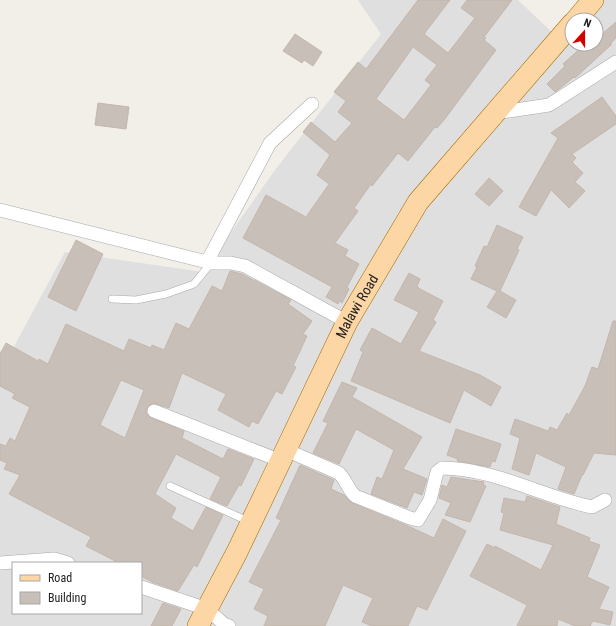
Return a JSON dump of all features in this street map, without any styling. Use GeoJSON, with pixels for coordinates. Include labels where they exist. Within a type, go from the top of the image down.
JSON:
{"type":"FeatureCollection","features":[{"type":"Feature","properties":{"kind":"main road"},"geometry":{"type":"LineString","coordinates":[[583,12],[593,0]]}},
{"type":"Feature","properties":{"kind":"main road","name":"Malawi Road"},"geometry":{"type":"LineString","coordinates":[[203,617],[252,522],[347,322],[418,202],[564,33]]}},
{"type":"Feature","properties":{"kind":"street"},"geometry":{"type":"LineString","coordinates":[[495,113],[549,105],[616,62]]}},
{"type":"Feature","properties":{"kind":"street"},"geometry":{"type":"LineString","coordinates":[[209,263],[270,142],[312,104]]}},
{"type":"Feature","properties":{"kind":"street"},"geometry":{"type":"LineString","coordinates":[[0,210],[209,263],[231,263],[245,266],[347,322]]}},
{"type":"Feature","properties":{"kind":"street"},"geometry":{"type":"LineString","coordinates":[[154,411],[339,473],[345,479],[350,491],[355,496],[418,520],[430,500],[437,472],[442,468],[455,468],[505,480],[576,504],[592,507],[604,500]]}},
{"type":"Feature","properties":{"kind":"street"},"geometry":{"type":"LineString","coordinates":[[0,562],[54,558],[65,562]]}},
{"type":"Feature","properties":{"kind":"street"},"geometry":{"type":"LineString","coordinates":[[142,587],[203,617],[229,626]]}},
{"type":"Feature","properties":{"kind":"lane"},"geometry":{"type":"LineString","coordinates":[[112,298],[136,300],[166,294],[194,284],[209,263]]}},
{"type":"Feature","properties":{"kind":"lane"},"geometry":{"type":"LineString","coordinates":[[170,486],[252,522]]}},
{"type":"Feature","properties":{"kind":"shaded area"},"geometry":{"type":"Polygon","coordinates":[[[358,0],[518,0],[556,36],[564,28],[564,52],[604,52],[604,12],[579,12],[591,0],[616,0],[616,626],[0,626],[0,351],[10,354],[65,252],[203,272],[275,170],[381,34],[358,0]]]}},
{"type":"Feature","properties":{"kind":"building"},"geometry":{"type":"Polygon","coordinates":[[[418,0],[450,0],[424,34],[448,53],[475,18],[461,8],[467,0],[512,0],[484,37],[486,38],[484,40],[496,50],[444,120],[437,128],[435,127],[408,161],[398,153],[372,186],[371,184],[354,208],[358,211],[335,243],[348,250],[345,256],[359,264],[347,287],[349,289],[342,303],[339,301],[338,304],[326,297],[332,287],[243,238],[266,195],[306,217],[329,184],[317,175],[330,155],[303,132],[311,122],[335,142],[352,123],[338,112],[346,101],[334,92],[358,62],[366,69],[418,0]],[[413,47],[376,99],[404,120],[431,85],[425,80],[437,65],[413,47]]]}},
{"type":"Feature","properties":{"kind":"building"},"geometry":{"type":"Polygon","coordinates":[[[616,22],[616,38],[604,51],[604,32],[616,22]]]}},
{"type":"Feature","properties":{"kind":"building"},"geometry":{"type":"Polygon","coordinates":[[[295,34],[322,52],[313,66],[304,60],[302,63],[283,51],[295,34]]]}},
{"type":"Feature","properties":{"kind":"building"},"geometry":{"type":"Polygon","coordinates":[[[576,52],[603,52],[575,78],[574,77],[555,92],[547,84],[565,66],[563,64],[576,52]]]}},
{"type":"Feature","properties":{"kind":"building"},"geometry":{"type":"Polygon","coordinates":[[[602,97],[616,116],[616,124],[572,154],[576,158],[572,162],[583,173],[575,182],[585,191],[569,208],[551,190],[536,216],[519,207],[558,138],[551,133],[602,97]]]}},
{"type":"Feature","properties":{"kind":"building"},"geometry":{"type":"Polygon","coordinates":[[[98,103],[129,107],[126,129],[95,125],[98,103]]]}},
{"type":"Feature","properties":{"kind":"building"},"geometry":{"type":"Polygon","coordinates":[[[489,178],[503,191],[489,206],[475,194],[489,178]]]}},
{"type":"Feature","properties":{"kind":"building"},"geometry":{"type":"Polygon","coordinates":[[[497,225],[523,237],[517,249],[519,250],[500,291],[516,300],[506,318],[487,307],[497,291],[471,279],[484,246],[487,247],[497,225]]]}},
{"type":"Feature","properties":{"kind":"building"},"geometry":{"type":"Polygon","coordinates":[[[76,240],[103,254],[76,311],[48,297],[76,240]]]}},
{"type":"Feature","properties":{"kind":"building"},"geometry":{"type":"Polygon","coordinates":[[[230,271],[242,274],[291,300],[288,304],[312,321],[303,334],[307,336],[293,366],[296,367],[282,394],[276,391],[258,424],[252,421],[249,427],[218,410],[226,394],[182,373],[169,408],[153,403],[147,408],[146,413],[151,418],[184,431],[182,438],[223,459],[228,449],[254,459],[241,486],[239,485],[227,506],[210,499],[221,477],[176,454],[155,494],[176,508],[171,518],[193,531],[206,507],[223,515],[197,567],[194,565],[178,591],[152,582],[142,577],[142,562],[117,562],[86,546],[91,537],[9,494],[20,475],[4,469],[7,463],[0,460],[0,444],[6,446],[10,438],[15,441],[30,407],[12,398],[15,394],[0,386],[0,354],[6,343],[38,361],[39,359],[48,364],[66,324],[124,351],[129,339],[151,348],[152,345],[164,350],[176,323],[189,329],[212,286],[222,291],[230,271]],[[121,380],[100,425],[125,438],[144,390],[121,380]]]}},
{"type":"Feature","properties":{"kind":"building"},"geometry":{"type":"Polygon","coordinates":[[[409,273],[420,279],[417,286],[420,289],[443,301],[433,320],[436,322],[419,351],[480,375],[501,387],[491,406],[464,390],[450,423],[351,381],[363,352],[360,350],[372,328],[401,344],[419,312],[394,300],[409,273]]]}},
{"type":"Feature","properties":{"kind":"building"},"geometry":{"type":"Polygon","coordinates":[[[613,321],[616,321],[616,455],[594,453],[574,494],[558,489],[566,467],[536,453],[529,475],[512,469],[520,438],[510,434],[515,419],[548,431],[550,427],[557,430],[567,413],[569,415],[585,386],[592,367],[598,369],[613,321]]]}},
{"type":"Feature","properties":{"kind":"building"},"geometry":{"type":"Polygon","coordinates":[[[342,382],[357,388],[352,397],[422,437],[403,469],[427,479],[422,495],[414,492],[407,508],[371,494],[377,477],[382,479],[394,450],[356,429],[339,464],[313,453],[328,423],[323,421],[342,382]]]}},
{"type":"Feature","properties":{"kind":"building"},"geometry":{"type":"Polygon","coordinates":[[[456,429],[501,444],[495,462],[492,461],[490,467],[457,461],[458,459],[447,455],[456,429]]]}},
{"type":"Feature","properties":{"kind":"building"},"geometry":{"type":"Polygon","coordinates":[[[300,465],[334,480],[331,489],[344,495],[352,503],[434,538],[443,519],[466,531],[427,610],[417,606],[408,626],[372,626],[362,622],[373,598],[343,585],[325,626],[264,626],[268,616],[254,609],[264,589],[249,582],[281,520],[276,518],[300,465]]]}},
{"type":"Feature","properties":{"kind":"building"},"geometry":{"type":"Polygon","coordinates":[[[451,477],[484,482],[483,485],[486,486],[470,522],[445,515],[451,503],[439,498],[442,485],[447,487],[451,477]]]}},
{"type":"Feature","properties":{"kind":"building"},"geometry":{"type":"Polygon","coordinates":[[[527,496],[560,507],[556,524],[590,538],[589,541],[600,545],[587,577],[609,587],[599,609],[613,612],[610,625],[593,621],[590,626],[575,626],[558,619],[557,626],[517,626],[527,605],[470,576],[487,544],[495,548],[495,546],[541,570],[553,545],[500,530],[504,513],[501,512],[504,498],[525,502],[527,496]]]}},
{"type":"Feature","properties":{"kind":"building"},"geometry":{"type":"Polygon","coordinates":[[[163,603],[181,609],[172,626],[151,626],[163,603]]]}}]}
